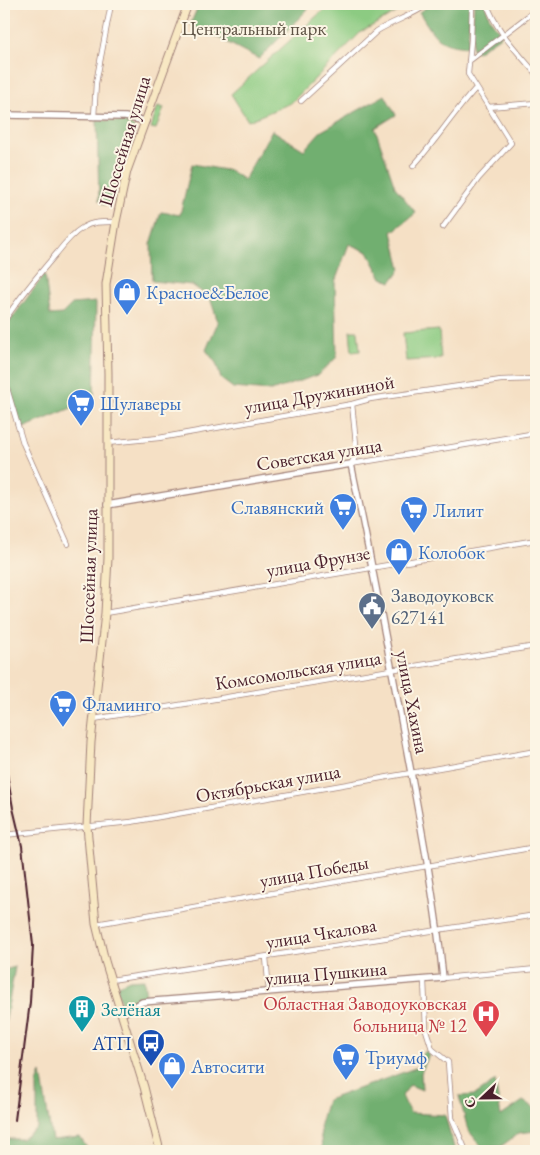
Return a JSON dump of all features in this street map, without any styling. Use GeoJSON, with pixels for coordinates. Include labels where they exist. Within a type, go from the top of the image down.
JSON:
{"type":"FeatureCollection","features":[{"type":"Feature","properties":{"kind":"main road","name":"Шоссейная улица"},"geometry":{"type":"LineString","coordinates":[[160,1151],[147,1097],[104,961],[96,924],[88,826],[89,774],[105,613],[108,558],[106,284],[116,222],[128,171],[188,4]]}},
{"type":"Feature","properties":{"kind":"street"},"geometry":{"type":"LineString","coordinates":[[94,117],[96,83],[111,4]]}},
{"type":"Feature","properties":{"kind":"street"},"geometry":{"type":"LineString","coordinates":[[301,101],[377,32],[387,25],[410,16],[428,4]]}},
{"type":"Feature","properties":{"kind":"street"},"geometry":{"type":"LineString","coordinates":[[443,228],[479,178],[512,143],[468,74],[472,4]]}},
{"type":"Feature","properties":{"kind":"street"},"geometry":{"type":"LineString","coordinates":[[487,4],[491,17],[536,74]]}},
{"type":"Feature","properties":{"kind":"street"},"geometry":{"type":"LineString","coordinates":[[469,61],[536,10]]}},
{"type":"Feature","properties":{"kind":"street"},"geometry":{"type":"LineString","coordinates":[[413,166],[433,144],[452,115],[476,88]]}},
{"type":"Feature","properties":{"kind":"street"},"geometry":{"type":"LineString","coordinates":[[488,107],[536,103]]}},
{"type":"Feature","properties":{"kind":"street"},"geometry":{"type":"LineString","coordinates":[[4,115],[125,117],[146,121]]}},
{"type":"Feature","properties":{"kind":"street"},"geometry":{"type":"LineString","coordinates":[[4,321],[21,296],[75,233],[81,228],[97,222],[116,222]]}},
{"type":"Feature","properties":{"kind":"street"},"geometry":{"type":"LineString","coordinates":[[4,378],[23,443],[68,544]]}},
{"type":"Feature","properties":{"kind":"street","name":"улица Дружининой"},"geometry":{"type":"LineString","coordinates":[[108,443],[159,438],[408,393],[501,380],[536,379]]}},
{"type":"Feature","properties":{"kind":"street","name":"улица Хахина"},"geometry":{"type":"LineString","coordinates":[[352,404],[357,454],[351,464],[373,568],[428,866],[443,978]]}},
{"type":"Feature","properties":{"kind":"street","name":"Советская улица"},"geometry":{"type":"LineString","coordinates":[[107,505],[536,433]]}},
{"type":"Feature","properties":{"kind":"street","name":"улица Фрунзе"},"geometry":{"type":"LineString","coordinates":[[105,613],[536,540]]}},
{"type":"Feature","properties":{"kind":"street","name":"Комсомольская улица"},"geometry":{"type":"LineString","coordinates":[[94,719],[536,646]]}},
{"type":"Feature","properties":{"kind":"street","name":"Октябрьская улица"},"geometry":{"type":"LineString","coordinates":[[4,835],[131,822],[536,751]]}},
{"type":"Feature","properties":{"kind":"street","name":"улица Победы"},"geometry":{"type":"LineString","coordinates":[[96,924],[536,847]]}},
{"type":"Feature","properties":{"kind":"street","name":"улица Чкалова"},"geometry":{"type":"LineString","coordinates":[[111,980],[536,915]]}},
{"type":"Feature","properties":{"kind":"street"},"geometry":{"type":"LineString","coordinates":[[266,957],[269,992]]}},
{"type":"Feature","properties":{"kind":"street","name":"улица Пушкина"},"geometry":{"type":"LineString","coordinates":[[122,1014],[142,1002],[424,980],[536,969]]}},
{"type":"Feature","properties":{"kind":"street"},"geometry":{"type":"LineString","coordinates":[[424,980],[426,1030],[432,1049],[448,1062],[452,1118],[466,1151]]}},
{"type":"Feature","properties":{"kind":"green space","name":"Центральный парк"},"geometry":{"type":"Polygon","coordinates":[[[199,4],[316,4],[309,8],[259,59],[190,25],[199,4]]]}},
{"type":"Feature","properties":{"kind":"green space"},"geometry":{"type":"Polygon","coordinates":[[[333,4],[412,4],[361,32],[291,103],[248,121],[231,94],[320,13],[333,4]]]}},
{"type":"Feature","properties":{"kind":"green space"},"geometry":{"type":"Polygon","coordinates":[[[432,4],[470,4],[468,47],[443,42],[433,34],[419,12],[432,4]]]}},
{"type":"Feature","properties":{"kind":"green space"},"geometry":{"type":"Polygon","coordinates":[[[474,4],[485,4],[490,19],[502,35],[477,52],[472,49],[474,4]]]}},
{"type":"Feature","properties":{"kind":"green space"},"geometry":{"type":"Polygon","coordinates":[[[385,95],[396,115],[375,128],[395,187],[416,213],[392,232],[401,269],[391,282],[382,278],[368,252],[349,244],[335,282],[337,357],[318,375],[271,391],[233,388],[221,379],[216,363],[206,350],[218,322],[210,298],[192,285],[152,281],[151,244],[161,212],[180,215],[192,164],[231,171],[244,180],[272,130],[304,150],[320,132],[385,95]]]}},
{"type":"Feature","properties":{"kind":"green space"},"geometry":{"type":"Polygon","coordinates":[[[158,106],[164,108],[156,129],[151,128],[158,106]]]}},
{"type":"Feature","properties":{"kind":"green space"},"geometry":{"type":"Polygon","coordinates":[[[97,120],[127,122],[134,127],[135,132],[111,203],[104,205],[99,201],[97,120]]]}},
{"type":"Feature","properties":{"kind":"green space"},"geometry":{"type":"Polygon","coordinates":[[[45,274],[50,315],[62,314],[72,304],[96,302],[94,405],[74,407],[21,429],[4,369],[4,329],[45,274]]]}},
{"type":"Feature","properties":{"kind":"green space"},"geometry":{"type":"Polygon","coordinates":[[[439,330],[441,359],[406,361],[403,333],[439,330]]]}},
{"type":"Feature","properties":{"kind":"green space"},"geometry":{"type":"Polygon","coordinates":[[[350,331],[358,331],[360,351],[352,352],[350,331]]]}},
{"type":"Feature","properties":{"kind":"green space"},"geometry":{"type":"Polygon","coordinates":[[[15,967],[4,1030],[4,970],[15,967]]]}},
{"type":"Feature","properties":{"kind":"green space"},"geometry":{"type":"Polygon","coordinates":[[[144,979],[146,997],[121,1004],[116,986],[129,980],[144,979]]]}},
{"type":"Feature","properties":{"kind":"green space"},"geometry":{"type":"Polygon","coordinates":[[[426,1051],[429,1055],[421,1073],[422,1090],[410,1085],[402,1096],[410,1113],[445,1115],[455,1151],[322,1151],[320,1124],[327,1100],[418,1067],[423,1064],[421,1055],[426,1051]]]}},
{"type":"Feature","properties":{"kind":"green space"},"geometry":{"type":"Polygon","coordinates":[[[41,1073],[52,1140],[80,1137],[89,1151],[4,1151],[4,1136],[6,1139],[22,1139],[37,1128],[37,1083],[41,1073]]]}},
{"type":"Feature","properties":{"kind":"green space"},"geometry":{"type":"Polygon","coordinates":[[[495,1081],[501,1116],[523,1101],[536,1109],[536,1131],[519,1133],[500,1147],[482,1147],[468,1130],[459,1096],[475,1095],[495,1081]]]}},
{"type":"Feature","properties":{"kind":"railway"},"geometry":{"type":"LineString","coordinates":[[4,757],[22,846],[33,945],[30,1002],[15,1120]]}},
{"type":"Feature","properties":{"kind":"place","name":"Красное&Белое"},"geometry":{"type":"Point","coordinates":[127,316]}},
{"type":"Feature","properties":{"kind":"place","name":"Шулаверы"},"geometry":{"type":"Point","coordinates":[81,427]}},
{"type":"Feature","properties":{"kind":"place","name":"Славянский"},"geometry":{"type":"Point","coordinates":[343,531]}},
{"type":"Feature","properties":{"kind":"place","name":"Лилит"},"geometry":{"type":"Point","coordinates":[414,534]}},
{"type":"Feature","properties":{"kind":"place","name":"Колобок"},"geometry":{"type":"Point","coordinates":[399,576]}},
{"type":"Feature","properties":{"kind":"place","name":"Заводоуковск 627141"},"geometry":{"type":"Point","coordinates":[372,630]}},
{"type":"Feature","properties":{"kind":"place","name":"Фламинго"},"geometry":{"type":"Point","coordinates":[63,728]}},
{"type":"Feature","properties":{"kind":"place","name":"Зелёная"},"geometry":{"type":"Point","coordinates":[82,1033]}},
{"type":"Feature","properties":{"kind":"place","name":"Областная Заводоуковская больница № 12"},"geometry":{"type":"Point","coordinates":[486,1038]}},
{"type":"Feature","properties":{"kind":"place","name":"АТП"},"geometry":{"type":"Point","coordinates":[151,1067]}},
{"type":"Feature","properties":{"kind":"place","name":"Триумф"},"geometry":{"type":"Point","coordinates":[346,1081]}},
{"type":"Feature","properties":{"kind":"place","name":"Автосити"},"geometry":{"type":"Point","coordinates":[172,1090]}}]}
